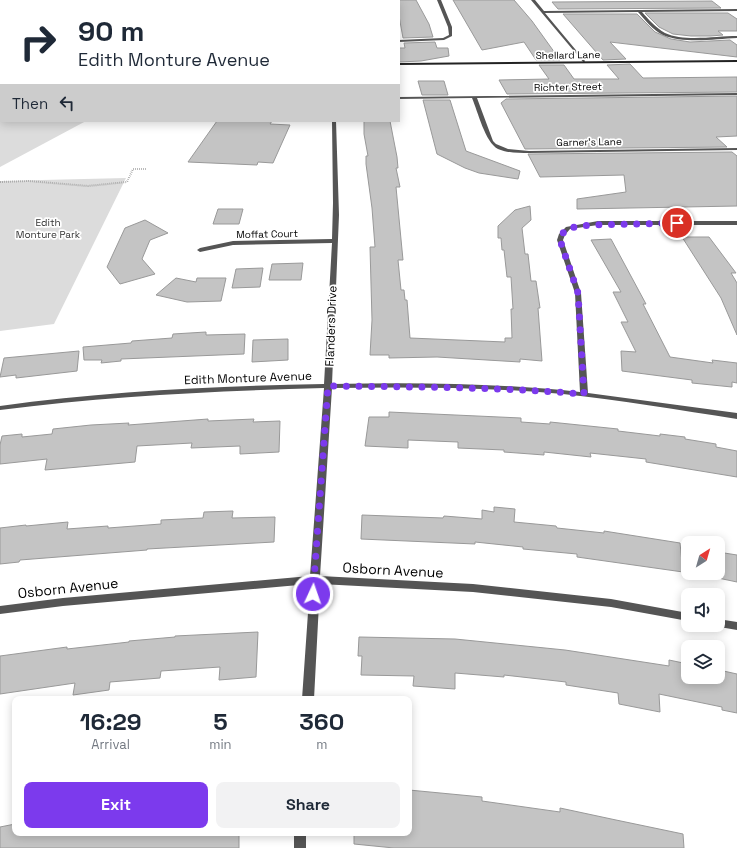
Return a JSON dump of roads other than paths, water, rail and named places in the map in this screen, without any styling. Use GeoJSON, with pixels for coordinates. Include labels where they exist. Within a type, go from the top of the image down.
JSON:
{"type":"FeatureCollection","features":[{"type":"Feature","properties":{"kind":"main road","name":"Shellard Lane"},"geometry":{"type":"LineString","coordinates":[[400,64],[737,61]]}},
{"type":"Feature","properties":{"kind":"street"},"geometry":{"type":"LineString","coordinates":[[400,41],[444,39],[451,35],[450,27],[438,0]]}},
{"type":"Feature","properties":{"kind":"street"},"geometry":{"type":"LineString","coordinates":[[533,0],[584,62]]}},
{"type":"Feature","properties":{"kind":"street"},"geometry":{"type":"LineString","coordinates":[[543,12],[737,10]]}},
{"type":"Feature","properties":{"kind":"street"},"geometry":{"type":"LineString","coordinates":[[639,11],[666,35],[682,37],[737,37]]}},
{"type":"Feature","properties":{"kind":"street","name":"Richter Street"},"geometry":{"type":"LineString","coordinates":[[400,98],[737,94]]}},
{"type":"Feature","properties":{"kind":"street","name":"Garner's Lane"},"geometry":{"type":"LineString","coordinates":[[474,97],[491,141],[495,146],[506,150],[529,152],[737,149]]}},
{"type":"Feature","properties":{"kind":"street","name":"Flanders Drive"},"geometry":{"type":"LineString","coordinates":[[308,696],[314,580],[328,386],[336,214],[334,122]]}},
{"type":"Feature","properties":{"kind":"street"},"geometry":{"type":"LineString","coordinates":[[584,394],[578,293],[560,240],[562,234],[568,228],[598,223],[737,224]]}},
{"type":"Feature","properties":{"kind":"street","name":"Moffat Court"},"geometry":{"type":"LineString","coordinates":[[200,250],[233,243],[334,241]]}},
{"type":"Feature","properties":{"kind":"street","name":"Edith Monture Avenue"},"geometry":{"type":"LineString","coordinates":[[0,408],[45,402],[260,387],[460,387],[539,390],[584,394],[737,416]]}},
{"type":"Feature","properties":{"kind":"street","name":"Osborn Avenue"},"geometry":{"type":"LineString","coordinates":[[0,610],[63,602],[314,580],[473,588],[611,603],[681,616]]}},
{"type":"Feature","properties":{"kind":"street"},"geometry":{"type":"LineString","coordinates":[[725,624],[737,626]]}},
{"type":"Feature","properties":{"kind":"street"},"geometry":{"type":"LineString","coordinates":[[300,836],[300,848]]}},
{"type":"Feature","properties":{"kind":"park label","name":"Edith Monture Park"},"geometry":{"type":"Point","coordinates":[48,228]}}]}
